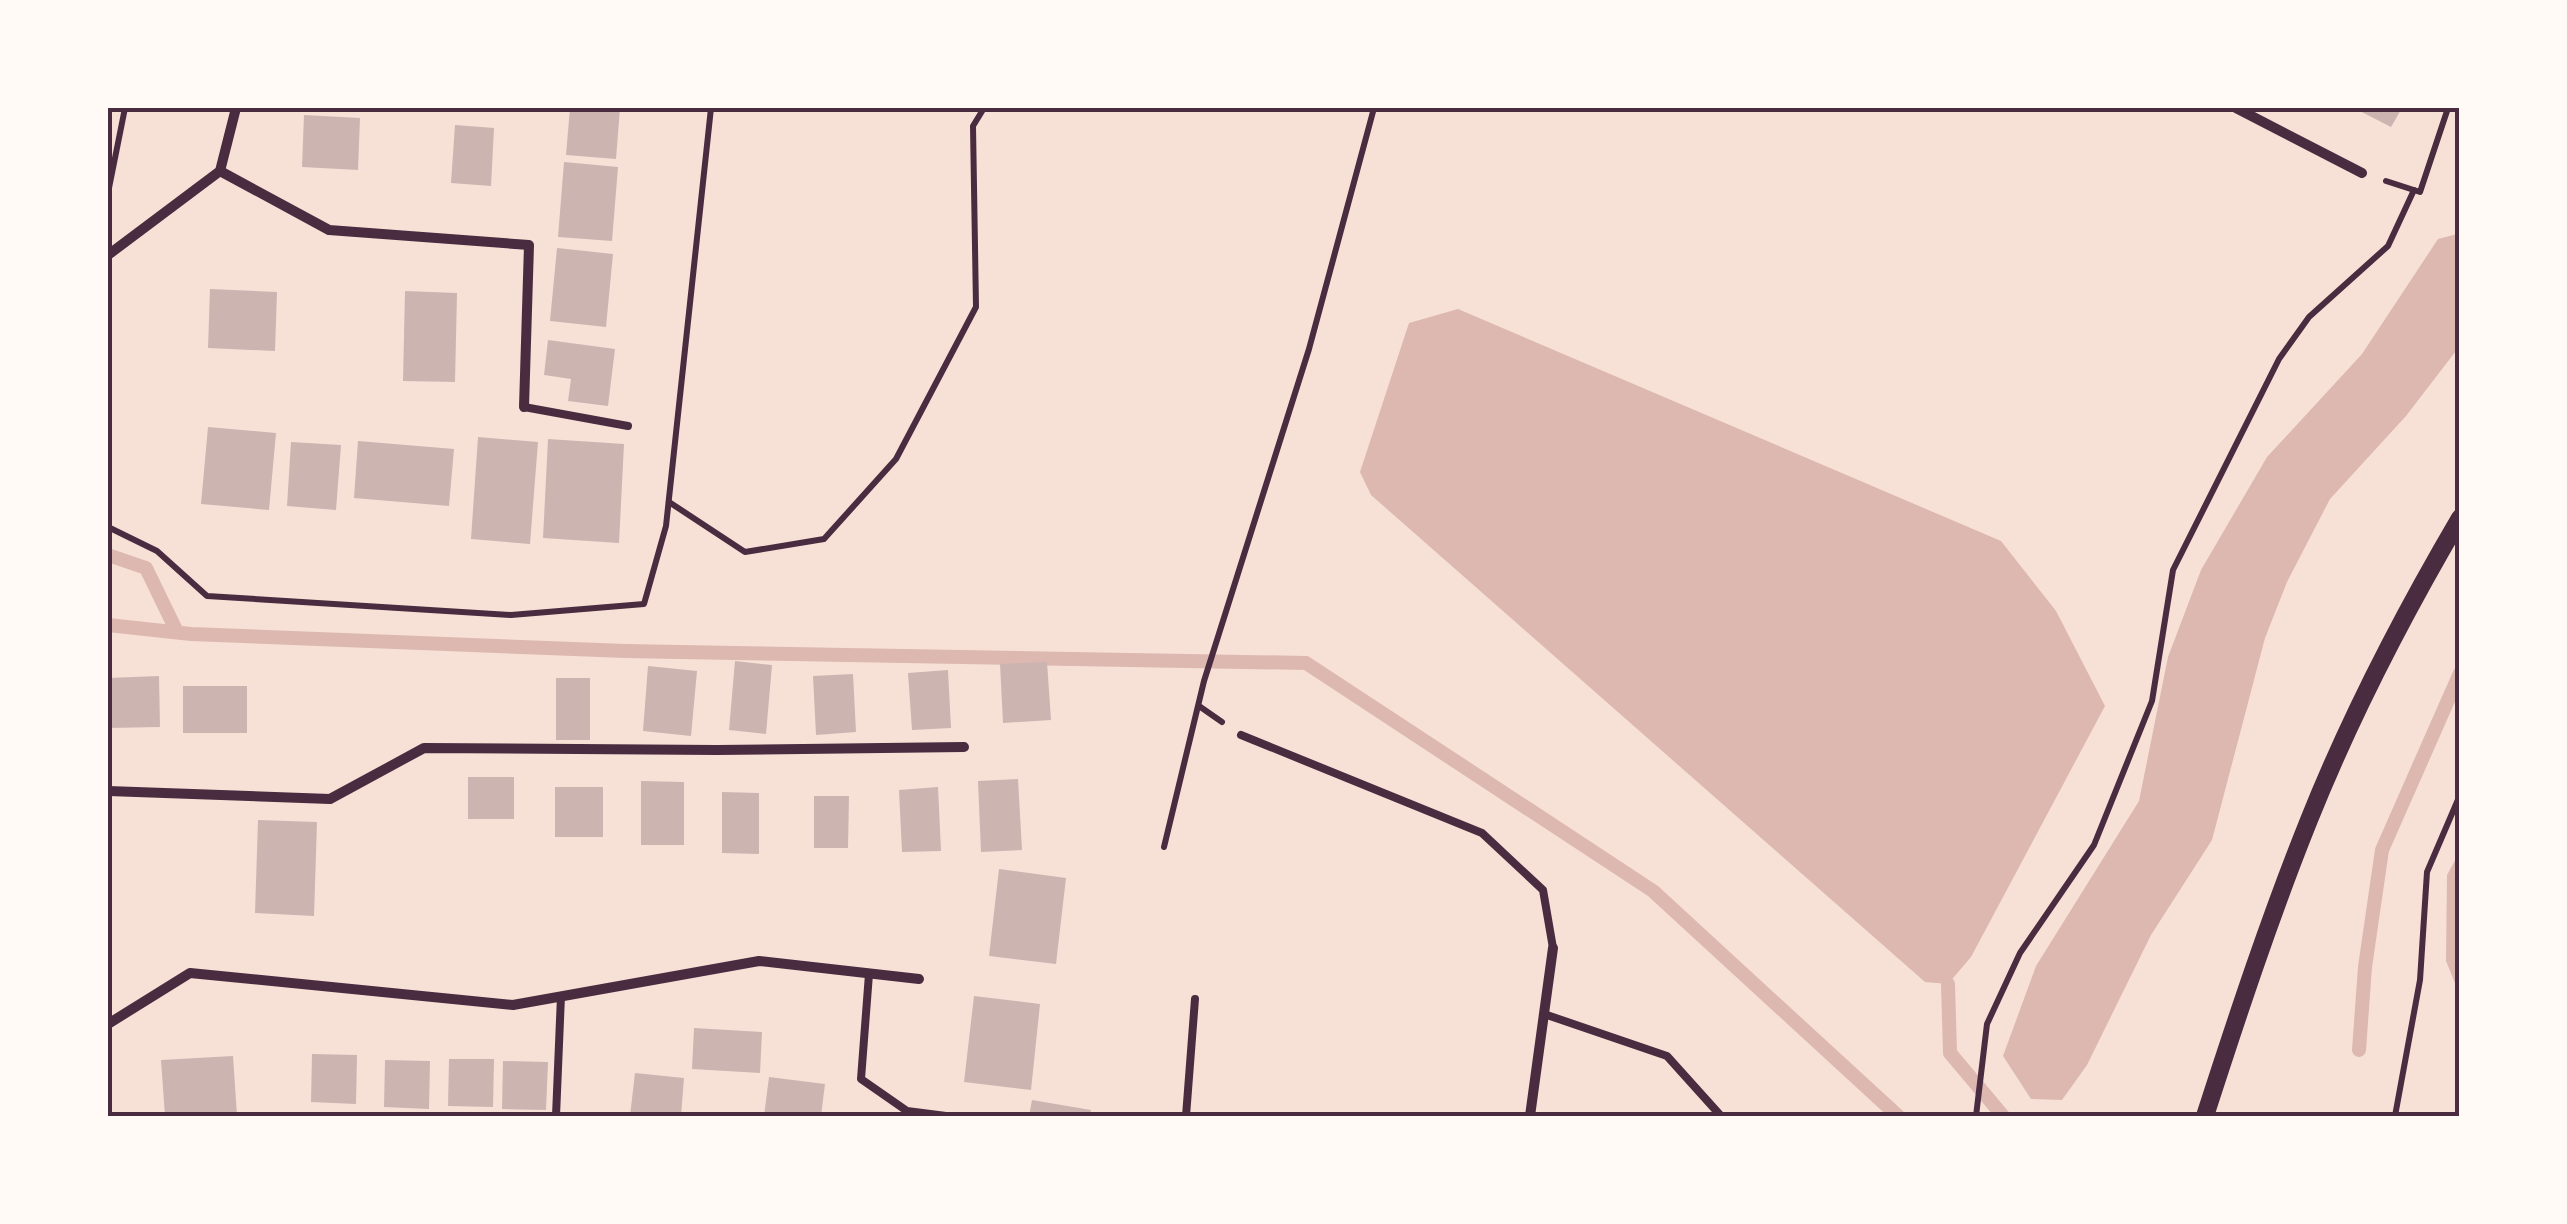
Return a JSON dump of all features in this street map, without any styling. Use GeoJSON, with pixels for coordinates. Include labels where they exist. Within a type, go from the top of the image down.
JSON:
{"type":"FeatureCollection","features":[{"type":"Feature","properties":{"kind":"street"},"geometry":{"type":"LineString","coordinates":[[108,256],[220,171],[236,108]]}},
{"type":"Feature","properties":{"kind":"street"},"geometry":{"type":"LineString","coordinates":[[2236,108],[2362,173]]}},
{"type":"Feature","properties":{"kind":"street"},"geometry":{"type":"LineString","coordinates":[[220,171],[329,230],[528,245],[524,407]]}},
{"type":"Feature","properties":{"kind":"street"},"geometry":{"type":"LineString","coordinates":[[2205,1116],[2266,931],[2310,816],[2382,658],[2460,518]]}},
{"type":"Feature","properties":{"kind":"street"},"geometry":{"type":"LineString","coordinates":[[108,792],[330,799],[424,748],[964,748]]}},
{"type":"Feature","properties":{"kind":"street"},"geometry":{"type":"LineString","coordinates":[[1530,1116],[1553,948]]}},
{"type":"Feature","properties":{"kind":"street"},"geometry":{"type":"LineString","coordinates":[[108,1024],[190,973],[513,1005],[758,962],[919,979]]}},
{"type":"Feature","properties":{"kind":"lane"},"geometry":{"type":"LineString","coordinates":[[524,407],[628,426]]}},
{"type":"Feature","properties":{"kind":"lane"},"geometry":{"type":"LineString","coordinates":[[1242,735],[1482,834],[1543,890],[1553,948]]}},
{"type":"Feature","properties":{"kind":"lane"},"geometry":{"type":"LineString","coordinates":[[869,974],[862,1079],[907,1111],[946,1116]]}},
{"type":"Feature","properties":{"kind":"lane"},"geometry":{"type":"LineString","coordinates":[[556,1116],[561,996]]}},
{"type":"Feature","properties":{"kind":"lane"},"geometry":{"type":"LineString","coordinates":[[1186,1116],[1194,999]]}},
{"type":"Feature","properties":{"kind":"lane"},"geometry":{"type":"LineString","coordinates":[[1544,1014],[1668,1056],[1721,1116]]}},
{"type":"Feature","properties":{"kind":"path"},"geometry":{"type":"LineString","coordinates":[[108,192],[125,108]]}},
{"type":"Feature","properties":{"kind":"path"},"geometry":{"type":"LineString","coordinates":[[108,527],[157,551],[206,596],[511,615],[644,604],[666,526],[711,108]]}},
{"type":"Feature","properties":{"kind":"path"},"geometry":{"type":"LineString","coordinates":[[668,502],[745,552],[824,539],[896,458],[976,306],[973,126],[984,108]]}},
{"type":"Feature","properties":{"kind":"path"},"geometry":{"type":"LineString","coordinates":[[1164,847],[1204,681],[1308,349],[1374,108]]}},
{"type":"Feature","properties":{"kind":"path"},"geometry":{"type":"LineString","coordinates":[[2362,173],[2420,192],[2448,108]]}},
{"type":"Feature","properties":{"kind":"path"},"geometry":{"type":"LineString","coordinates":[[1976,1116],[1986,1024],[2020,953],[2094,845],[2152,701],[2173,570],[2279,359],[2308,318],[2388,246],[2414,190]]}},
{"type":"Feature","properties":{"kind":"path"},"geometry":{"type":"LineString","coordinates":[[2395,1116],[2420,980],[2427,872],[2460,796]]}},
{"type":"Feature","properties":{"kind":"shaded area"},"geometry":{"type":"Polygon","coordinates":[[[2457,234],[2459,347],[2406,416],[2330,499],[2287,582],[2265,638],[2212,840],[2151,935],[2087,1065],[2062,1100],[2031,1099],[2003,1056],[2036,966],[2139,801],[2168,657],[2201,570],[2267,457],[2362,354],[2438,239],[2457,234]]]}},
{"type":"Feature","properties":{"kind":"shaded area"},"geometry":{"type":"Polygon","coordinates":[[[1458,309],[2001,541],[2056,611],[2105,706],[1971,957],[1948,984],[1925,982],[1371,495],[1360,472],[1409,323],[1458,309]]]}},
{"type":"Feature","properties":{"kind":"shaded area"},"geometry":{"type":"Polygon","coordinates":[[[2459,853],[2459,993],[2446,961],[2447,875],[2459,853]]]}},
{"type":"Feature","properties":{"kind":"building"},"geometry":{"type":"Polygon","coordinates":[[[570,108],[620,108],[616,159],[566,155],[570,108]]]}},
{"type":"Feature","properties":{"kind":"building"},"geometry":{"type":"Polygon","coordinates":[[[2354,108],[2402,108],[2391,127],[2354,108]]]}},
{"type":"Feature","properties":{"kind":"building"},"geometry":{"type":"Polygon","coordinates":[[[304,115],[360,118],[358,170],[302,167],[304,115]]]}},
{"type":"Feature","properties":{"kind":"building"},"geometry":{"type":"Polygon","coordinates":[[[455,125],[494,128],[491,186],[451,183],[455,125]]]}},
{"type":"Feature","properties":{"kind":"building"},"geometry":{"type":"Polygon","coordinates":[[[564,162],[618,167],[612,241],[558,237],[564,162]]]}},
{"type":"Feature","properties":{"kind":"building"},"geometry":{"type":"Polygon","coordinates":[[[557,248],[613,254],[606,327],[550,321],[557,248]]]}},
{"type":"Feature","properties":{"kind":"building"},"geometry":{"type":"Polygon","coordinates":[[[210,289],[277,292],[275,351],[208,348],[210,289]]]}},
{"type":"Feature","properties":{"kind":"building"},"geometry":{"type":"Polygon","coordinates":[[[405,291],[457,293],[455,382],[403,381],[405,291]]]}},
{"type":"Feature","properties":{"kind":"building"},"geometry":{"type":"Polygon","coordinates":[[[548,340],[615,349],[608,406],[568,401],[571,379],[544,375],[548,340]]]}},
{"type":"Feature","properties":{"kind":"building"},"geometry":{"type":"Polygon","coordinates":[[[208,427],[276,433],[269,510],[201,504],[208,427]]]}},
{"type":"Feature","properties":{"kind":"building"},"geometry":{"type":"Polygon","coordinates":[[[478,437],[538,442],[530,544],[471,539],[478,437]]]}},
{"type":"Feature","properties":{"kind":"building"},"geometry":{"type":"Polygon","coordinates":[[[548,439],[624,444],[619,543],[543,538],[548,439]]]}},
{"type":"Feature","properties":{"kind":"building"},"geometry":{"type":"Polygon","coordinates":[[[358,441],[454,449],[449,506],[354,498],[358,441]]]}},
{"type":"Feature","properties":{"kind":"building"},"geometry":{"type":"Polygon","coordinates":[[[291,442],[341,445],[336,510],[287,506],[291,442]]]}},
{"type":"Feature","properties":{"kind":"building"},"geometry":{"type":"Polygon","coordinates":[[[735,661],[772,665],[766,734],[729,730],[735,661]]]}},
{"type":"Feature","properties":{"kind":"building"},"geometry":{"type":"Polygon","coordinates":[[[1047,662],[1051,720],[1003,723],[1000,664],[1047,662]]]}},
{"type":"Feature","properties":{"kind":"building"},"geometry":{"type":"Polygon","coordinates":[[[648,666],[697,671],[691,736],[643,731],[648,666]]]}},
{"type":"Feature","properties":{"kind":"building"},"geometry":{"type":"Polygon","coordinates":[[[948,670],[951,728],[912,730],[908,673],[948,670]]]}},
{"type":"Feature","properties":{"kind":"building"},"geometry":{"type":"Polygon","coordinates":[[[853,674],[856,732],[816,735],[813,676],[853,674]]]}},
{"type":"Feature","properties":{"kind":"building"},"geometry":{"type":"Polygon","coordinates":[[[159,676],[160,727],[108,728],[108,678],[159,676]]]}},
{"type":"Feature","properties":{"kind":"building"},"geometry":{"type":"Polygon","coordinates":[[[556,678],[590,678],[590,740],[556,740],[556,678]]]}},
{"type":"Feature","properties":{"kind":"building"},"geometry":{"type":"Polygon","coordinates":[[[183,686],[247,686],[247,733],[183,733],[183,686]]]}},
{"type":"Feature","properties":{"kind":"building"},"geometry":{"type":"Polygon","coordinates":[[[468,777],[514,777],[514,819],[468,819],[468,777]]]}},
{"type":"Feature","properties":{"kind":"building"},"geometry":{"type":"Polygon","coordinates":[[[1018,779],[1022,850],[981,852],[978,781],[1018,779]]]}},
{"type":"Feature","properties":{"kind":"building"},"geometry":{"type":"Polygon","coordinates":[[[641,781],[684,782],[684,845],[641,845],[641,781]]]}},
{"type":"Feature","properties":{"kind":"building"},"geometry":{"type":"Polygon","coordinates":[[[555,787],[603,787],[603,837],[555,837],[555,787]]]}},
{"type":"Feature","properties":{"kind":"building"},"geometry":{"type":"Polygon","coordinates":[[[938,787],[941,851],[902,852],[899,790],[938,787]]]}},
{"type":"Feature","properties":{"kind":"building"},"geometry":{"type":"Polygon","coordinates":[[[722,792],[759,793],[759,854],[722,853],[722,792]]]}},
{"type":"Feature","properties":{"kind":"building"},"geometry":{"type":"Polygon","coordinates":[[[814,796],[849,796],[848,848],[814,848],[814,796]]]}},
{"type":"Feature","properties":{"kind":"building"},"geometry":{"type":"Polygon","coordinates":[[[258,820],[317,822],[314,916],[255,913],[258,820]]]}},
{"type":"Feature","properties":{"kind":"building"},"geometry":{"type":"Polygon","coordinates":[[[999,869],[1066,878],[1056,964],[989,956],[999,869]]]}},
{"type":"Feature","properties":{"kind":"building"},"geometry":{"type":"Polygon","coordinates":[[[974,996],[1040,1004],[1031,1090],[964,1082],[974,996]]]}},
{"type":"Feature","properties":{"kind":"building"},"geometry":{"type":"Polygon","coordinates":[[[694,1028],[762,1032],[760,1073],[692,1069],[694,1028]]]}},
{"type":"Feature","properties":{"kind":"building"},"geometry":{"type":"Polygon","coordinates":[[[312,1054],[357,1055],[356,1104],[311,1102],[312,1054]]]}},
{"type":"Feature","properties":{"kind":"building"},"geometry":{"type":"Polygon","coordinates":[[[233,1056],[237,1116],[165,1116],[161,1060],[233,1056]]]}},
{"type":"Feature","properties":{"kind":"building"},"geometry":{"type":"Polygon","coordinates":[[[449,1059],[494,1059],[493,1107],[448,1106],[449,1059]]]}},
{"type":"Feature","properties":{"kind":"building"},"geometry":{"type":"Polygon","coordinates":[[[385,1060],[430,1061],[429,1109],[384,1107],[385,1060]]]}},
{"type":"Feature","properties":{"kind":"building"},"geometry":{"type":"Polygon","coordinates":[[[503,1061],[548,1062],[546,1110],[502,1109],[503,1061]]]}},
{"type":"Feature","properties":{"kind":"building"},"geometry":{"type":"Polygon","coordinates":[[[635,1073],[684,1078],[681,1116],[630,1116],[635,1073]]]}},
{"type":"Feature","properties":{"kind":"building"},"geometry":{"type":"Polygon","coordinates":[[[769,1077],[825,1084],[821,1116],[764,1116],[769,1077]]]}},
{"type":"Feature","properties":{"kind":"building"},"geometry":{"type":"Polygon","coordinates":[[[1032,1100],[1091,1110],[1090,1116],[1029,1116],[1032,1100]]]}},
{"type":"Feature","properties":{"kind":"waterway"},"geometry":{"type":"LineString","coordinates":[[108,555],[146,568],[177,632]]}},
{"type":"Feature","properties":{"kind":"waterway"},"geometry":{"type":"LineString","coordinates":[[108,625],[191,634],[625,651],[1306,663],[1653,891],[1898,1116]]}},
{"type":"Feature","properties":{"kind":"waterway"},"geometry":{"type":"LineString","coordinates":[[2359,1050],[2365,967],[2382,850],[2460,673]]}},
{"type":"Feature","properties":{"kind":"waterway"},"geometry":{"type":"LineString","coordinates":[[1948,984],[1950,1053],[2003,1116]]}}]}
